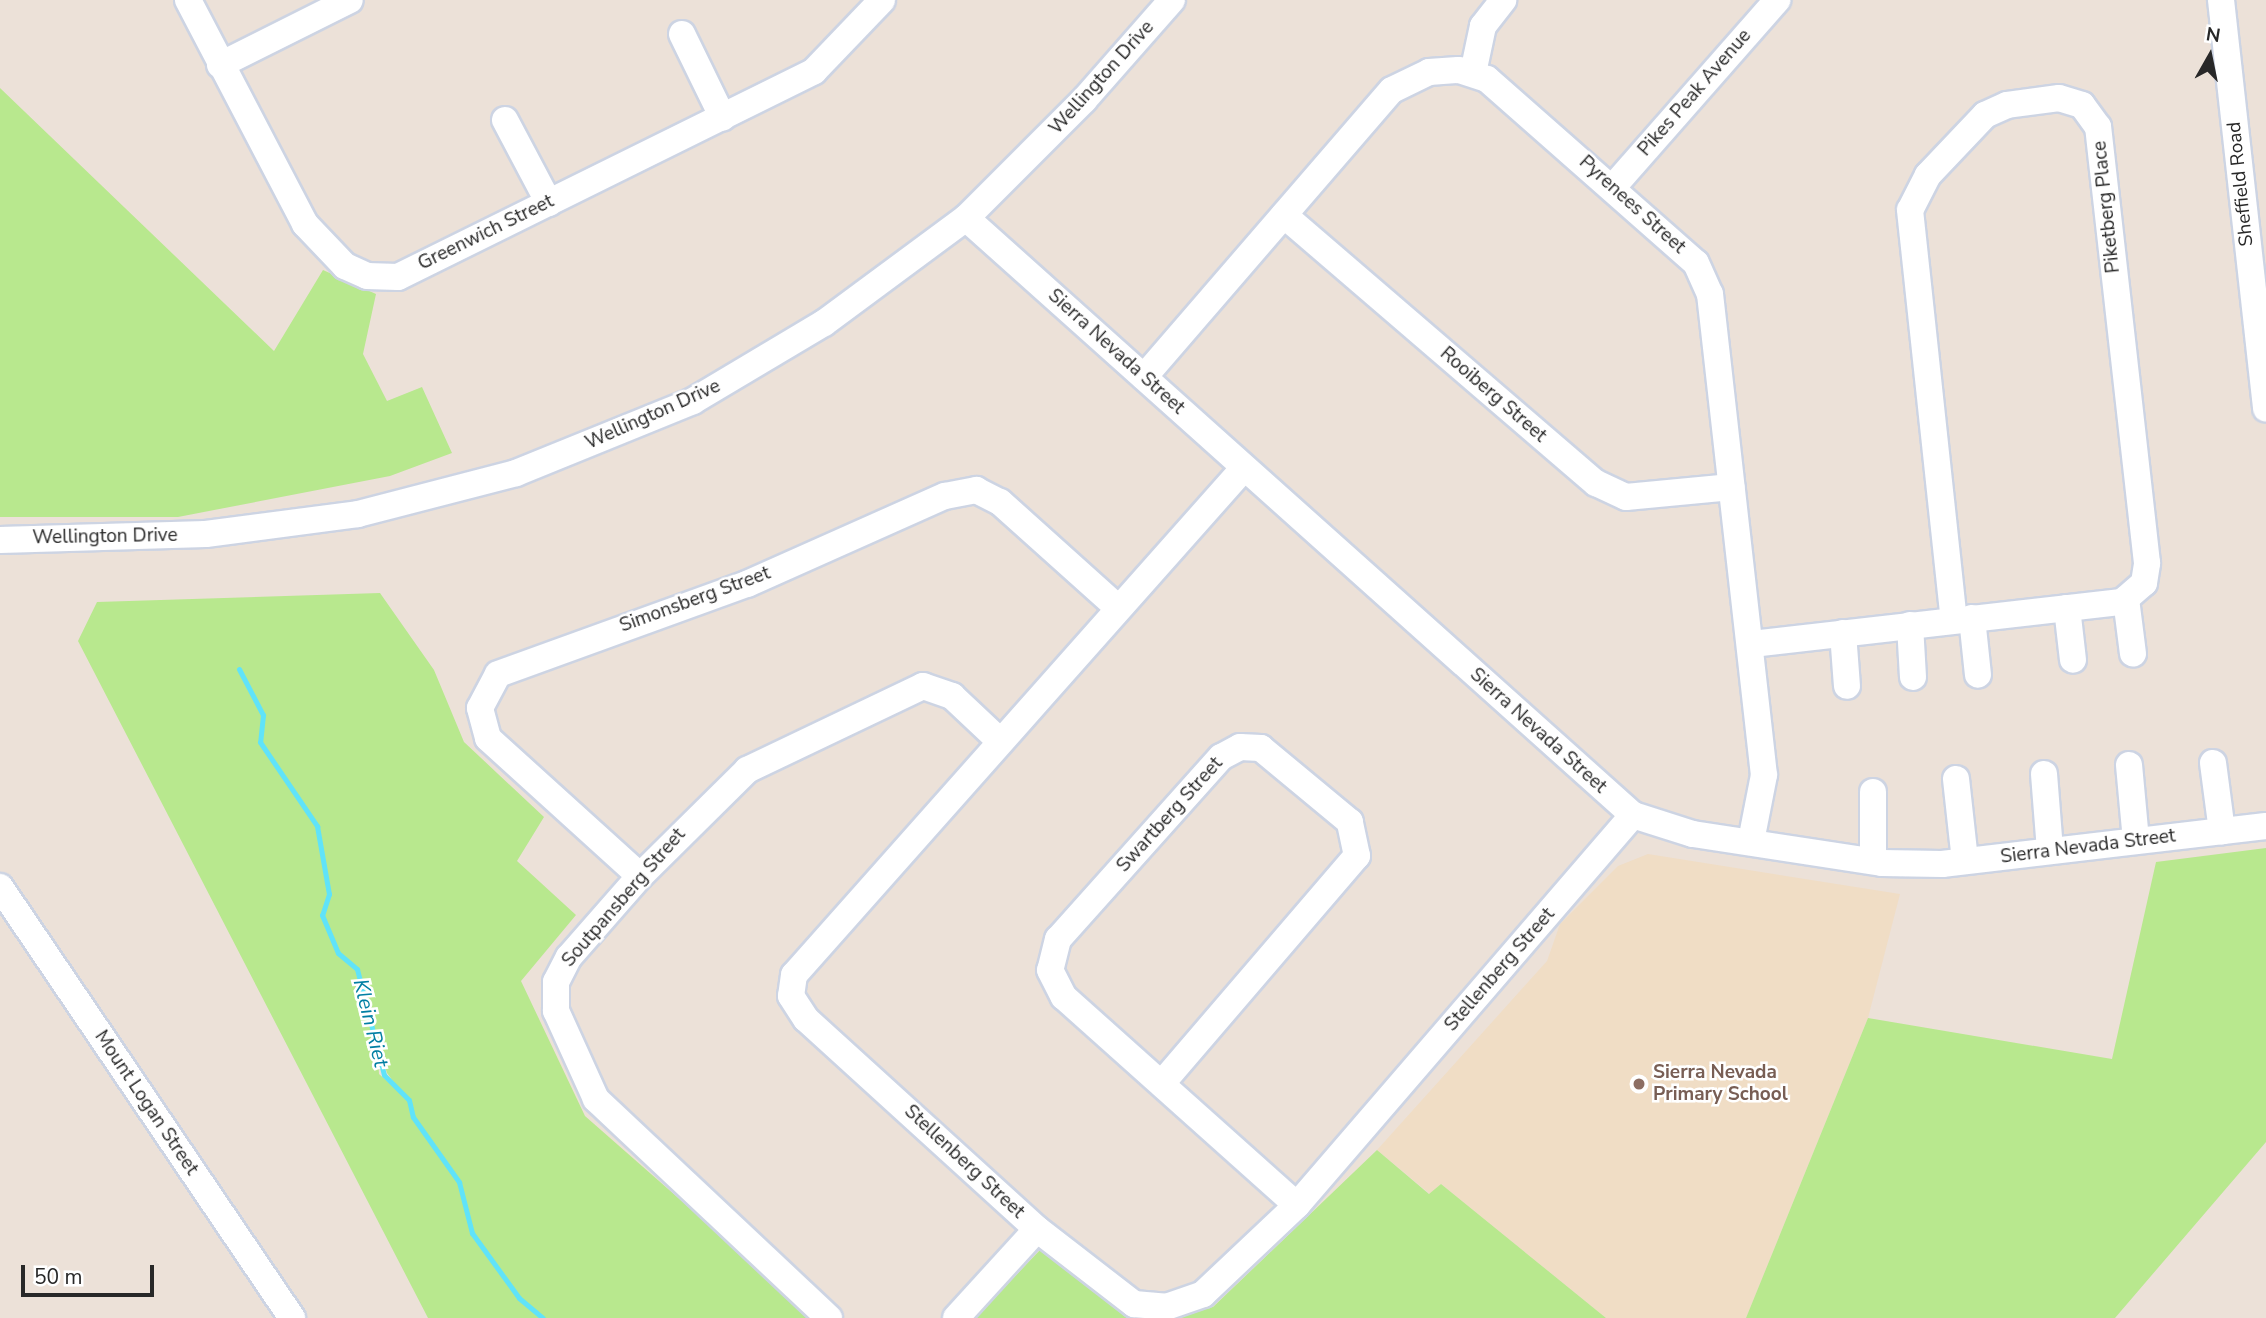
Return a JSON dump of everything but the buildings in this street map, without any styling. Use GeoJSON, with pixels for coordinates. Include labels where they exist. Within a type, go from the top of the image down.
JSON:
{"type":"FeatureCollection","features":[{"type":"Feature","properties":{"kind":"street","name":"Greenwich Street"},"geometry":{"type":"LineString","coordinates":[[188,0],[305,224],[345,266],[367,276],[398,277],[723,118],[832,58],[882,0]]}},
{"type":"Feature","properties":{"kind":"street"},"geometry":{"type":"LineString","coordinates":[[220,65],[350,0]]}},
{"type":"Feature","properties":{"kind":"street","name":"Wellington Drive"},"geometry":{"type":"LineString","coordinates":[[0,540],[256,529],[414,502],[516,472],[630,429],[744,372],[865,296],[966,218],[1084,100],[1172,0]]}},
{"type":"Feature","properties":{"kind":"street"},"geometry":{"type":"LineString","coordinates":[[1144,377],[1284,215],[1409,77],[1473,74],[1483,26],[1503,0]]}},
{"type":"Feature","properties":{"kind":"street","name":"Pikes Peak Avenue"},"geometry":{"type":"LineString","coordinates":[[1613,187],[1777,0]]}},
{"type":"Feature","properties":{"kind":"street","name":"Sheffield Road"},"geometry":{"type":"LineString","coordinates":[[2221,0],[2256,221],[2266,409]]}},
{"type":"Feature","properties":{"kind":"street"},"geometry":{"type":"LineString","coordinates":[[682,34],[723,118]]}},
{"type":"Feature","properties":{"kind":"street","name":"Pyrenees Street"},"geometry":{"type":"LineString","coordinates":[[1473,74],[1613,187],[1696,263],[1710,294],[1752,644],[1765,791],[1751,841]]}},
{"type":"Feature","properties":{"kind":"street","name":"Piketberg Place"},"geometry":{"type":"LineString","coordinates":[[1978,675],[1963,619],[1910,210],[1928,175],[1985,115],[2033,101],[2082,105],[2098,127],[2147,563],[2144,583],[2126,599]]}},
{"type":"Feature","properties":{"kind":"street"},"geometry":{"type":"LineString","coordinates":[[505,120],[549,202]]}},
{"type":"Feature","properties":{"kind":"street","name":"Rooiberg Street"},"geometry":{"type":"LineString","coordinates":[[1284,215],[1611,492],[1646,497],[1732,487]]}},
{"type":"Feature","properties":{"kind":"street","name":"Sierra Nevada Street"},"geometry":{"type":"LineString","coordinates":[[966,218],[1243,469],[1633,815],[1693,834],[1873,861],[1965,861],[2266,826]]}},
{"type":"Feature","properties":{"kind":"street","name":"Stellenberg Street"},"geometry":{"type":"LineString","coordinates":[[1243,469],[796,967],[791,996],[806,1019],[1037,1230],[1125,1300],[1166,1307],[1203,1294],[1297,1205],[1633,815]]}},
{"type":"Feature","properties":{"kind":"street","name":"Simonsberg Street"},"geometry":{"type":"LineString","coordinates":[[640,876],[488,738],[480,708],[498,674],[747,584],[945,496],[976,490],[1000,502],[1117,607]]}},
{"type":"Feature","properties":{"kind":"street"},"geometry":{"type":"LineString","coordinates":[[1752,644],[2126,599],[2133,654]]}},
{"type":"Feature","properties":{"kind":"street"},"geometry":{"type":"LineString","coordinates":[[2067,607],[2073,660]]}},
{"type":"Feature","properties":{"kind":"street"},"geometry":{"type":"LineString","coordinates":[[1910,625],[1913,677]]}},
{"type":"Feature","properties":{"kind":"street"},"geometry":{"type":"LineString","coordinates":[[1843,633],[1847,686]]}},
{"type":"Feature","properties":{"kind":"street","name":"Soutpansberg Street"},"geometry":{"type":"LineString","coordinates":[[829,1318],[611,1115],[586,1082],[556,1011],[556,982],[569,957],[640,876],[733,780],[905,690],[939,688],[1000,741]]}},
{"type":"Feature","properties":{"kind":"street","name":"Swartberg Street"},"geometry":{"type":"LineString","coordinates":[[1163,1082],[1357,856],[1350,822],[1261,748],[1240,747],[1221,757],[1054,946],[1051,970],[1063,997],[1163,1082],[1297,1205]]}},
{"type":"Feature","properties":{"kind":"street"},"geometry":{"type":"LineString","coordinates":[[2213,762],[2222,831]]}},
{"type":"Feature","properties":{"kind":"street"},"geometry":{"type":"LineString","coordinates":[[2129,765],[2136,841]]}},
{"type":"Feature","properties":{"kind":"street"},"geometry":{"type":"LineString","coordinates":[[2044,774],[2050,851]]}},
{"type":"Feature","properties":{"kind":"street"},"geometry":{"type":"LineString","coordinates":[[1956,779],[1965,861]]}},
{"type":"Feature","properties":{"kind":"street"},"geometry":{"type":"LineString","coordinates":[[1873,792],[1873,861]]}},
{"type":"Feature","properties":{"kind":"street","name":"Mount Logan Street"},"geometry":{"type":"LineString","coordinates":[[0,887],[292,1318]]}},
{"type":"Feature","properties":{"kind":"street"},"geometry":{"type":"LineString","coordinates":[[956,1318],[1037,1230]]}},
{"type":"Feature","properties":{"kind":"shaded area","name":"Sierra Nevada Primary School"},"geometry":{"type":"Polygon","coordinates":[[[1648,854],[1900,894],[1868,1018],[1746,1318],[1606,1318],[1441,1184],[1430,1194],[1377,1150],[1547,961],[1560,924],[1618,866],[1648,854]]]}},
{"type":"Feature","properties":{"kind":"green space"},"geometry":{"type":"Polygon","coordinates":[[[0,88],[274,351],[323,270],[376,294],[363,354],[387,401],[422,387],[452,453],[390,476],[178,517],[0,517],[0,88]]]}},
{"type":"Feature","properties":{"kind":"green space"},"geometry":{"type":"Polygon","coordinates":[[[380,593],[434,670],[464,742],[544,817],[517,861],[576,915],[521,981],[585,1116],[815,1318],[428,1318],[78,641],[97,602],[380,593]],[[377,1042],[379,1074],[404,1096],[387,1073],[377,1042]]]}},
{"type":"Feature","properties":{"kind":"green space"},"geometry":{"type":"Polygon","coordinates":[[[2266,848],[2266,1142],[2115,1318],[1746,1318],[1868,1018],[2112,1059],[2156,862],[2266,848]]]}},
{"type":"Feature","properties":{"kind":"green space"},"geometry":{"type":"Polygon","coordinates":[[[1377,1150],[1429,1194],[1441,1184],[1606,1318],[1146,1318],[1213,1307],[1377,1150]]]}},
{"type":"Feature","properties":{"kind":"green space"},"geometry":{"type":"Polygon","coordinates":[[[1041,1249],[1141,1318],[975,1318],[1041,1249]]]}},
{"type":"Feature","properties":{"kind":"waterway","name":"Klein Riet"},"geometry":{"type":"LineString","coordinates":[[239,669],[263,715],[260,742],[317,826],[329,894],[322,915],[338,953],[357,969],[384,1075],[409,1100],[413,1117],[459,1182],[472,1233],[519,1298],[543,1318]]}},
{"type":"Feature","properties":{"kind":"place","name":"Sierra Nevada Primary School"},"geometry":{"type":"Point","coordinates":[1639,1084]}}]}
